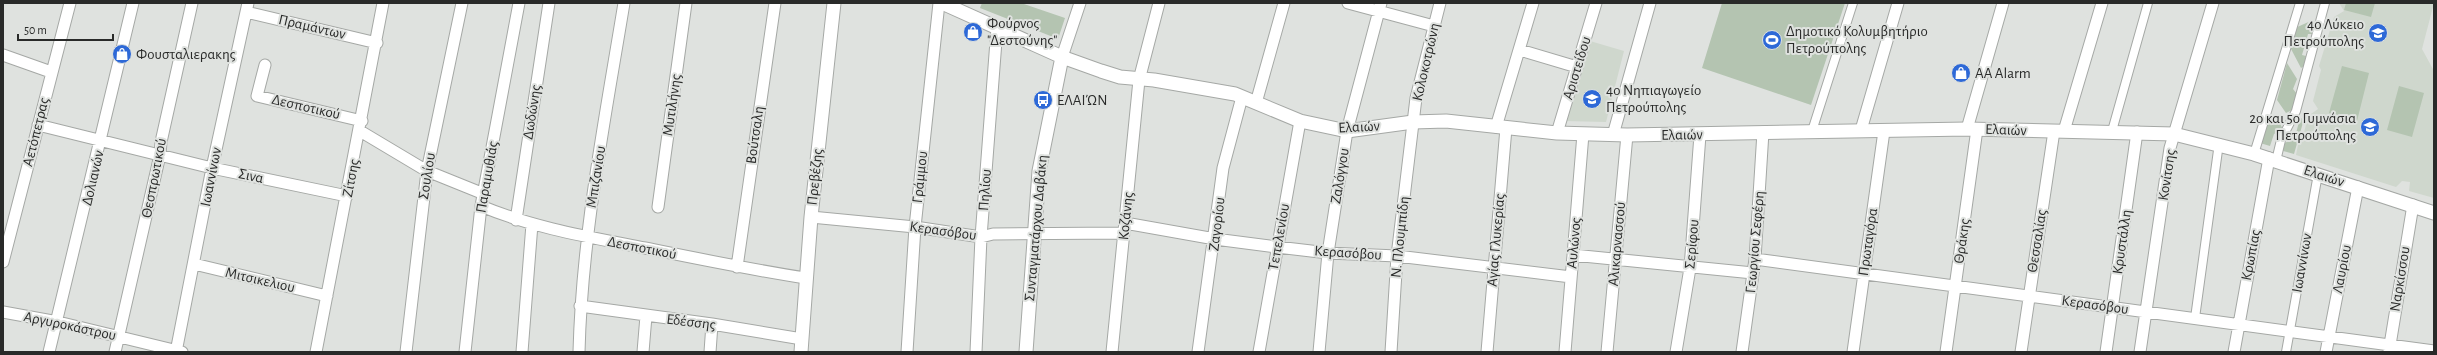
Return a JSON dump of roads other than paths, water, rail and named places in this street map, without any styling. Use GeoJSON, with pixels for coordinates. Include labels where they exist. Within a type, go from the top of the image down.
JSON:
{"type":"FeatureCollection","features":[{"type":"Feature","properties":{"kind":"street","name":"Αετόπετρας"},"geometry":{"type":"LineString","coordinates":[[3,262],[70,3]]}},
{"type":"Feature","properties":{"kind":"street","name":"Δολιανών"},"geometry":{"type":"LineString","coordinates":[[49,352],[58,322],[134,3]]}},
{"type":"Feature","properties":{"kind":"street","name":"Θεσπρωτικού"},"geometry":{"type":"LineString","coordinates":[[115,352],[160,155],[161,142],[192,3]]}},
{"type":"Feature","properties":{"kind":"street","name":"Ζίτσης"},"geometry":{"type":"LineString","coordinates":[[316,352],[377,43],[383,3]]}},
{"type":"Feature","properties":{"kind":"street","name":"Σουλίου"},"geometry":{"type":"LineString","coordinates":[[406,352],[426,171],[462,3]]}},
{"type":"Feature","properties":{"kind":"street","name":"Παραμυθιάς"},"geometry":{"type":"LineString","coordinates":[[465,352],[481,206],[519,3]]}},
{"type":"Feature","properties":{"kind":"street","name":"Δωδώνης"},"geometry":{"type":"LineString","coordinates":[[516,220],[548,3]]}},
{"type":"Feature","properties":{"kind":"street","name":"Μπιζανίου"},"geometry":{"type":"LineString","coordinates":[[579,352],[580,306],[587,238],[624,3]]}},
{"type":"Feature","properties":{"kind":"street","name":"Μυτιλήνης"},"geometry":{"type":"LineString","coordinates":[[658,206],[686,3]]}},
{"type":"Feature","properties":{"kind":"street","name":"Βούτσαλη"},"geometry":{"type":"LineString","coordinates":[[737,268],[775,3]]}},
{"type":"Feature","properties":{"kind":"street","name":"Πρεβέζης"},"geometry":{"type":"LineString","coordinates":[[801,352],[811,217],[834,3]]}},
{"type":"Feature","properties":{"kind":"street","name":"Γράμμου"},"geometry":{"type":"LineString","coordinates":[[907,352],[915,226],[939,3]]}},
{"type":"Feature","properties":{"kind":"street","name":"Ελαιών"},"geometry":{"type":"LineString","coordinates":[[942,3],[1062,57],[1113,75],[1242,97],[1300,121],[1347,131],[1413,122],[1446,121],[1557,133],[1627,136],[1861,130],[1884,131],[1972,129],[2112,131],[2174,134],[2219,143],[2434,213]]}},
{"type":"Feature","properties":{"kind":"street"},"geometry":{"type":"LineString","coordinates":[[1062,57],[1080,3]]}},
{"type":"Feature","properties":{"kind":"street","name":"Κοζάνης"},"geometry":{"type":"LineString","coordinates":[[1112,352],[1139,80],[1159,3]]}},
{"type":"Feature","properties":{"kind":"street"},"geometry":{"type":"LineString","coordinates":[[1256,103],[1284,3]]}},
{"type":"Feature","properties":{"kind":"street"},"geometry":{"type":"LineString","coordinates":[[1348,3],[1380,8],[1434,26]]}},
{"type":"Feature","properties":{"kind":"street","name":"Κολοκοτρώνη"},"geometry":{"type":"LineString","coordinates":[[1413,122],[1416,98],[1440,3]]}},
{"type":"Feature","properties":{"kind":"street","name":"Αγίας Γλυκερίας"},"geometry":{"type":"LineString","coordinates":[[1487,352],[1501,127],[1533,3]]}},
{"type":"Feature","properties":{"kind":"street","name":"Αριστείδου"},"geometry":{"type":"LineString","coordinates":[[1557,133],[1596,3]]}},
{"type":"Feature","properties":{"kind":"street"},"geometry":{"type":"LineString","coordinates":[[1613,135],[1650,3]]}},
{"type":"Feature","properties":{"kind":"street"},"geometry":{"type":"LineString","coordinates":[[1812,131],[1853,3]]}},
{"type":"Feature","properties":{"kind":"street"},"geometry":{"type":"LineString","coordinates":[[1861,130],[1898,3]]}},
{"type":"Feature","properties":{"kind":"street","name":"Θράκης"},"geometry":{"type":"LineString","coordinates":[[1946,352],[1956,286],[1972,129],[2003,3]]}},
{"type":"Feature","properties":{"kind":"street","name":"Θεσσαλίας"},"geometry":{"type":"LineString","coordinates":[[2021,352],[2029,296],[2059,131],[2102,3]]}},
{"type":"Feature","properties":{"kind":"street"},"geometry":{"type":"LineString","coordinates":[[2112,131],[2148,3]]}},
{"type":"Feature","properties":{"kind":"street","name":"Κονίτσης"},"geometry":{"type":"LineString","coordinates":[[2140,352],[2170,148],[2213,3]]}},
{"type":"Feature","properties":{"kind":"street"},"geometry":{"type":"LineString","coordinates":[[2254,154],[2300,3]]}},
{"type":"Feature","properties":{"kind":"street"},"geometry":{"type":"LineString","coordinates":[[2272,160],[2296,112],[2325,3]]}},
{"type":"Feature","properties":{"kind":"street","name":"Πραμάντων"},"geometry":{"type":"LineString","coordinates":[[247,7],[377,43]]}},
{"type":"Feature","properties":{"kind":"street","name":"Ιωαννίνων"},"geometry":{"type":"LineString","coordinates":[[179,352],[212,168],[247,7]]}},
{"type":"Feature","properties":{"kind":"street","name":"Ζαλόγγου"},"geometry":{"type":"LineString","coordinates":[[1318,352],[1328,253],[1347,131],[1380,8]]}},
{"type":"Feature","properties":{"kind":"street","name":"Πηλίου"},"geometry":{"type":"LineString","coordinates":[[976,352],[981,237],[997,28]]}},
{"type":"Feature","properties":{"kind":"street"},"geometry":{"type":"LineString","coordinates":[[1520,50],[1577,67]]}},
{"type":"Feature","properties":{"kind":"street"},"geometry":{"type":"LineString","coordinates":[[3,56],[51,72]]}},
{"type":"Feature","properties":{"kind":"street","name":"Συνταγματάρχου Δαβάκη"},"geometry":{"type":"LineString","coordinates":[[1026,352],[1033,234],[1039,171],[1062,57]]}},
{"type":"Feature","properties":{"kind":"street","name":"Δεσποτικού"},"geometry":{"type":"LineString","coordinates":[[265,65],[257,96],[361,126],[426,171],[484,194]]}},
{"type":"Feature","properties":{"kind":"street","name":"Ζαγορίου"},"geometry":{"type":"LineString","coordinates":[[1198,352],[1215,239],[1223,168],[1242,97]]}},
{"type":"Feature","properties":{"kind":"street","name":"Τεπελενίου"},"geometry":{"type":"LineString","coordinates":[[1259,352],[1276,247],[1300,121]]}},
{"type":"Feature","properties":{"kind":"street","name":"N. Πλουμπίδη"},"geometry":{"type":"LineString","coordinates":[[1391,352],[1397,256],[1413,122]]}},
{"type":"Feature","properties":{"kind":"street","name":"Σινα"},"geometry":{"type":"LineString","coordinates":[[38,125],[101,142],[212,168],[347,196]]}},
{"type":"Feature","properties":{"kind":"street","name":"Πρωταγόρα"},"geometry":{"type":"LineString","coordinates":[[1853,352],[1884,131]]}},
{"type":"Feature","properties":{"kind":"street","name":"Γεωργίου Σεφέρη"},"geometry":{"type":"LineString","coordinates":[[1742,352],[1755,258],[1763,132]]}},
{"type":"Feature","properties":{"kind":"street","name":"Κρυστάλλη"},"geometry":{"type":"LineString","coordinates":[[2106,352],[2137,132]]}},
{"type":"Feature","properties":{"kind":"street","name":"Αυλώνος"},"geometry":{"type":"LineString","coordinates":[[1565,352],[1583,134]]}},
{"type":"Feature","properties":{"kind":"street","name":"Σερίφου"},"geometry":{"type":"LineString","coordinates":[[1676,352],[1690,268],[1700,135]]}},
{"type":"Feature","properties":{"kind":"street","name":"Αλικαρνασσού"},"geometry":{"type":"LineString","coordinates":[[1607,352],[1627,136]]}},
{"type":"Feature","properties":{"kind":"street"},"geometry":{"type":"LineString","coordinates":[[2196,318],[2219,143]]}},
{"type":"Feature","properties":{"kind":"street","name":"Κρωπίας"},"geometry":{"type":"LineString","coordinates":[[2234,352],[2238,324],[2272,160]]}},
{"type":"Feature","properties":{"kind":"street","name":"Ιωαννίνων"},"geometry":{"type":"LineString","coordinates":[[2286,352],[2318,174]]}},
{"type":"Feature","properties":{"kind":"street","name":"Λαυρίου"},"geometry":{"type":"LineString","coordinates":[[2326,352],[2358,187]]}},
{"type":"Feature","properties":{"kind":"street","name":"Ναρκίσσου"},"geometry":{"type":"LineString","coordinates":[[2389,348],[2412,205]]}},
{"type":"Feature","properties":{"kind":"street","name":"Δεσποτικού"},"geometry":{"type":"LineString","coordinates":[[481,206],[516,220],[587,238],[737,268],[806,278]]}},
{"type":"Feature","properties":{"kind":"street","name":"Κερασόβου"},"geometry":{"type":"LineString","coordinates":[[811,217],[915,226],[981,237],[1124,228],[1328,253],[1397,256],[1571,277]]}},
{"type":"Feature","properties":{"kind":"street"},"geometry":{"type":"LineString","coordinates":[[522,352],[532,224]]}},
{"type":"Feature","properties":{"kind":"street"},"geometry":{"type":"LineString","coordinates":[[1573,254],[1690,268],[1753,273]]}},
{"type":"Feature","properties":{"kind":"street","name":"Κερασόβου"},"geometry":{"type":"LineString","coordinates":[[1755,258],[2290,331],[2389,348],[2434,351]]}},
{"type":"Feature","properties":{"kind":"street","name":"Μιτσικελιου"},"geometry":{"type":"LineString","coordinates":[[194,264],[327,296]]}},
{"type":"Feature","properties":{"kind":"street","name":"Εδέσσης"},"geometry":{"type":"LineString","coordinates":[[580,306],[712,324],[802,339]]}},
{"type":"Feature","properties":{"kind":"street","name":"Αργυροκάστρου"},"geometry":{"type":"LineString","coordinates":[[3,312],[58,322],[179,352]]}},
{"type":"Feature","properties":{"kind":"street"},"geometry":{"type":"LineString","coordinates":[[643,352],[646,316]]}},
{"type":"Feature","properties":{"kind":"street"},"geometry":{"type":"LineString","coordinates":[[710,352],[712,324]]}},
{"type":"Feature","properties":{"kind":"place","name":"Φούρνος \"Δεστούνης\""},"geometry":{"type":"Point","coordinates":[973,32]}},
{"type":"Feature","properties":{"kind":"place","name":"4ο Λύκειο Πετρούπολης"},"geometry":{"type":"Point","coordinates":[2378,33]}},
{"type":"Feature","properties":{"kind":"place","name":"Δημοτικό Κολυμβητήριο Πετρούπολης"},"geometry":{"type":"Point","coordinates":[1772,40]}},
{"type":"Feature","properties":{"kind":"place","name":"Φουσταλιερακης"},"geometry":{"type":"Point","coordinates":[122,54]}},
{"type":"Feature","properties":{"kind":"place","name":"AA Alarm"},"geometry":{"type":"Point","coordinates":[1961,73]}},
{"type":"Feature","properties":{"kind":"place","name":"4ο Νηπιαγωγείο Πετρούπολης"},"geometry":{"type":"Point","coordinates":[1592,99]}},
{"type":"Feature","properties":{"kind":"place","name":"ΕΛΑΙΏΝ"},"geometry":{"type":"Point","coordinates":[1043,100]}},
{"type":"Feature","properties":{"kind":"place","name":"2ο και 5ο Γυμνάσια Πετρούπολης"},"geometry":{"type":"Point","coordinates":[2370,127]}}]}
